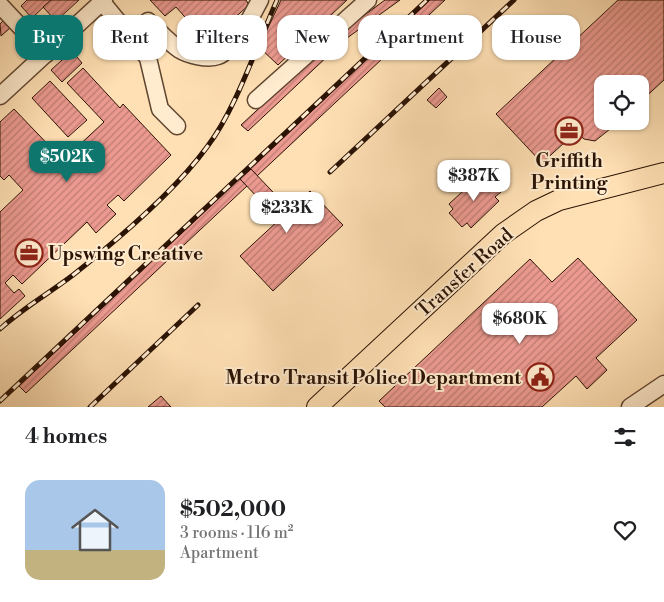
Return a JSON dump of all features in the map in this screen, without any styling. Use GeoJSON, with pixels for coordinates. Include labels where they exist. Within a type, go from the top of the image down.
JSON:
{"type":"FeatureCollection","features":[{"type":"Feature","properties":{"kind":"main road","name":"Transfer Road"},"geometry":{"type":"LineString","coordinates":[[321,406],[497,240],[520,222],[559,200],[664,173]]}},
{"type":"Feature","properties":{"kind":"street"},"geometry":{"type":"LineString","coordinates":[[167,38],[181,51],[200,57],[218,56],[229,48],[250,19],[260,0]]}},
{"type":"Feature","properties":{"kind":"street"},"geometry":{"type":"LineString","coordinates":[[256,100],[368,0]]}},
{"type":"Feature","properties":{"kind":"street"},"geometry":{"type":"LineString","coordinates":[[83,20],[103,1],[114,15]]}},
{"type":"Feature","properties":{"kind":"street"},"geometry":{"type":"LineString","coordinates":[[0,5],[15,21]]}},
{"type":"Feature","properties":{"kind":"street"},"geometry":{"type":"LineString","coordinates":[[0,96],[39,60]]}},
{"type":"Feature","properties":{"kind":"street"},"geometry":{"type":"LineString","coordinates":[[148,60],[160,109],[177,126]]}},
{"type":"Feature","properties":{"kind":"street"},"geometry":{"type":"LineString","coordinates":[[630,407],[664,384]]}},
{"type":"Feature","properties":{"kind":"building"},"geometry":{"type":"Polygon","coordinates":[[[27,0],[51,0],[35,15],[29,15],[21,6],[27,0]]]}},
{"type":"Feature","properties":{"kind":"building"},"geometry":{"type":"Polygon","coordinates":[[[51,0],[79,0],[63,15],[50,15],[43,7],[51,0]]]}},
{"type":"Feature","properties":{"kind":"building"},"geometry":{"type":"Polygon","coordinates":[[[150,0],[246,0],[249,5],[238,15],[183,15],[176,7],[164,15],[150,0]]]}},
{"type":"Feature","properties":{"kind":"building"},"geometry":{"type":"Polygon","coordinates":[[[281,0],[347,0],[331,15],[277,15],[277,60],[283,60],[278,65],[267,55],[267,30],[281,0]]]}},
{"type":"Feature","properties":{"kind":"building"},"geometry":{"type":"Polygon","coordinates":[[[385,0],[400,0],[379,15],[365,15],[385,0]]]}},
{"type":"Feature","properties":{"kind":"building"},"geometry":{"type":"Polygon","coordinates":[[[430,0],[445,0],[429,15],[414,15],[430,0]]]}},
{"type":"Feature","properties":{"kind":"building"},"geometry":{"type":"Polygon","coordinates":[[[618,0],[664,0],[664,80],[649,94],[649,75],[594,75],[594,130],[609,130],[595,141],[584,139],[576,132],[542,163],[496,114],[554,60],[580,60],[580,36],[618,0]]]}},
{"type":"Feature","properties":{"kind":"building"},"geometry":{"type":"Polygon","coordinates":[[[358,20],[358,30],[348,37],[348,27],[358,20]]]}},
{"type":"Feature","properties":{"kind":"building"},"geometry":{"type":"Polygon","coordinates":[[[3,21],[10,28],[1,36],[0,24],[3,21]]]}},
{"type":"Feature","properties":{"kind":"building"},"geometry":{"type":"Polygon","coordinates":[[[62,60],[80,60],[82,63],[62,82],[51,70],[62,60]]]}},
{"type":"Feature","properties":{"kind":"building"},"geometry":{"type":"Polygon","coordinates":[[[311,60],[324,60],[248,131],[241,125],[311,60]]]}},
{"type":"Feature","properties":{"kind":"building"},"geometry":{"type":"Polygon","coordinates":[[[366,60],[381,60],[257,176],[251,169],[240,179],[247,186],[26,393],[19,386],[366,60]]]}},
{"type":"Feature","properties":{"kind":"building"},"geometry":{"type":"Polygon","coordinates":[[[83,68],[120,108],[123,104],[171,155],[124,201],[118,195],[107,205],[116,214],[96,233],[87,222],[22,284],[13,275],[5,283],[14,293],[19,289],[25,296],[0,319],[0,212],[23,190],[9,175],[4,180],[0,176],[0,122],[14,109],[59,156],[71,145],[75,149],[104,122],[67,83],[83,68]]]}},
{"type":"Feature","properties":{"kind":"building"},"geometry":{"type":"Polygon","coordinates":[[[50,81],[87,120],[68,137],[32,98],[50,81]]]}},
{"type":"Feature","properties":{"kind":"building"},"geometry":{"type":"Polygon","coordinates":[[[439,88],[447,97],[436,108],[427,100],[439,88]]]}},
{"type":"Feature","properties":{"kind":"building"},"geometry":{"type":"Polygon","coordinates":[[[251,169],[290,210],[310,191],[343,225],[273,291],[240,256],[279,220],[240,179],[251,169]]]}},
{"type":"Feature","properties":{"kind":"building"},"geometry":{"type":"Polygon","coordinates":[[[487,177],[501,192],[495,197],[499,201],[471,228],[467,223],[462,227],[449,213],[453,209],[449,204],[477,178],[482,182],[487,177]]]}},
{"type":"Feature","properties":{"kind":"building"},"geometry":{"type":"Polygon","coordinates":[[[578,258],[637,320],[596,358],[607,370],[587,389],[576,376],[542,407],[385,407],[379,401],[530,259],[552,282],[578,258]]]}},
{"type":"Feature","properties":{"kind":"building"},"geometry":{"type":"Polygon","coordinates":[[[161,396],[171,407],[148,407],[161,396]]]}},
{"type":"Feature","properties":{"kind":"railway"},"geometry":{"type":"LineString","coordinates":[[0,329],[108,247],[162,198],[194,164],[218,132],[237,96],[277,0]]}},
{"type":"Feature","properties":{"kind":"railway"},"geometry":{"type":"LineString","coordinates":[[0,401],[427,0]]}},
{"type":"Feature","properties":{"kind":"railway"},"geometry":{"type":"LineString","coordinates":[[330,172],[514,0]]}},
{"type":"Feature","properties":{"kind":"railway"},"geometry":{"type":"LineString","coordinates":[[90,407],[198,305]]}},
{"type":"Feature","properties":{"kind":"place","name":"Griffith Printing"},"geometry":{"type":"Point","coordinates":[569,131]}},
{"type":"Feature","properties":{"kind":"place","name":"Upswing Creative"},"geometry":{"type":"Point","coordinates":[29,253]}},
{"type":"Feature","properties":{"kind":"place","name":"Metro Transit Police Department"},"geometry":{"type":"Point","coordinates":[540,377]}}]}
